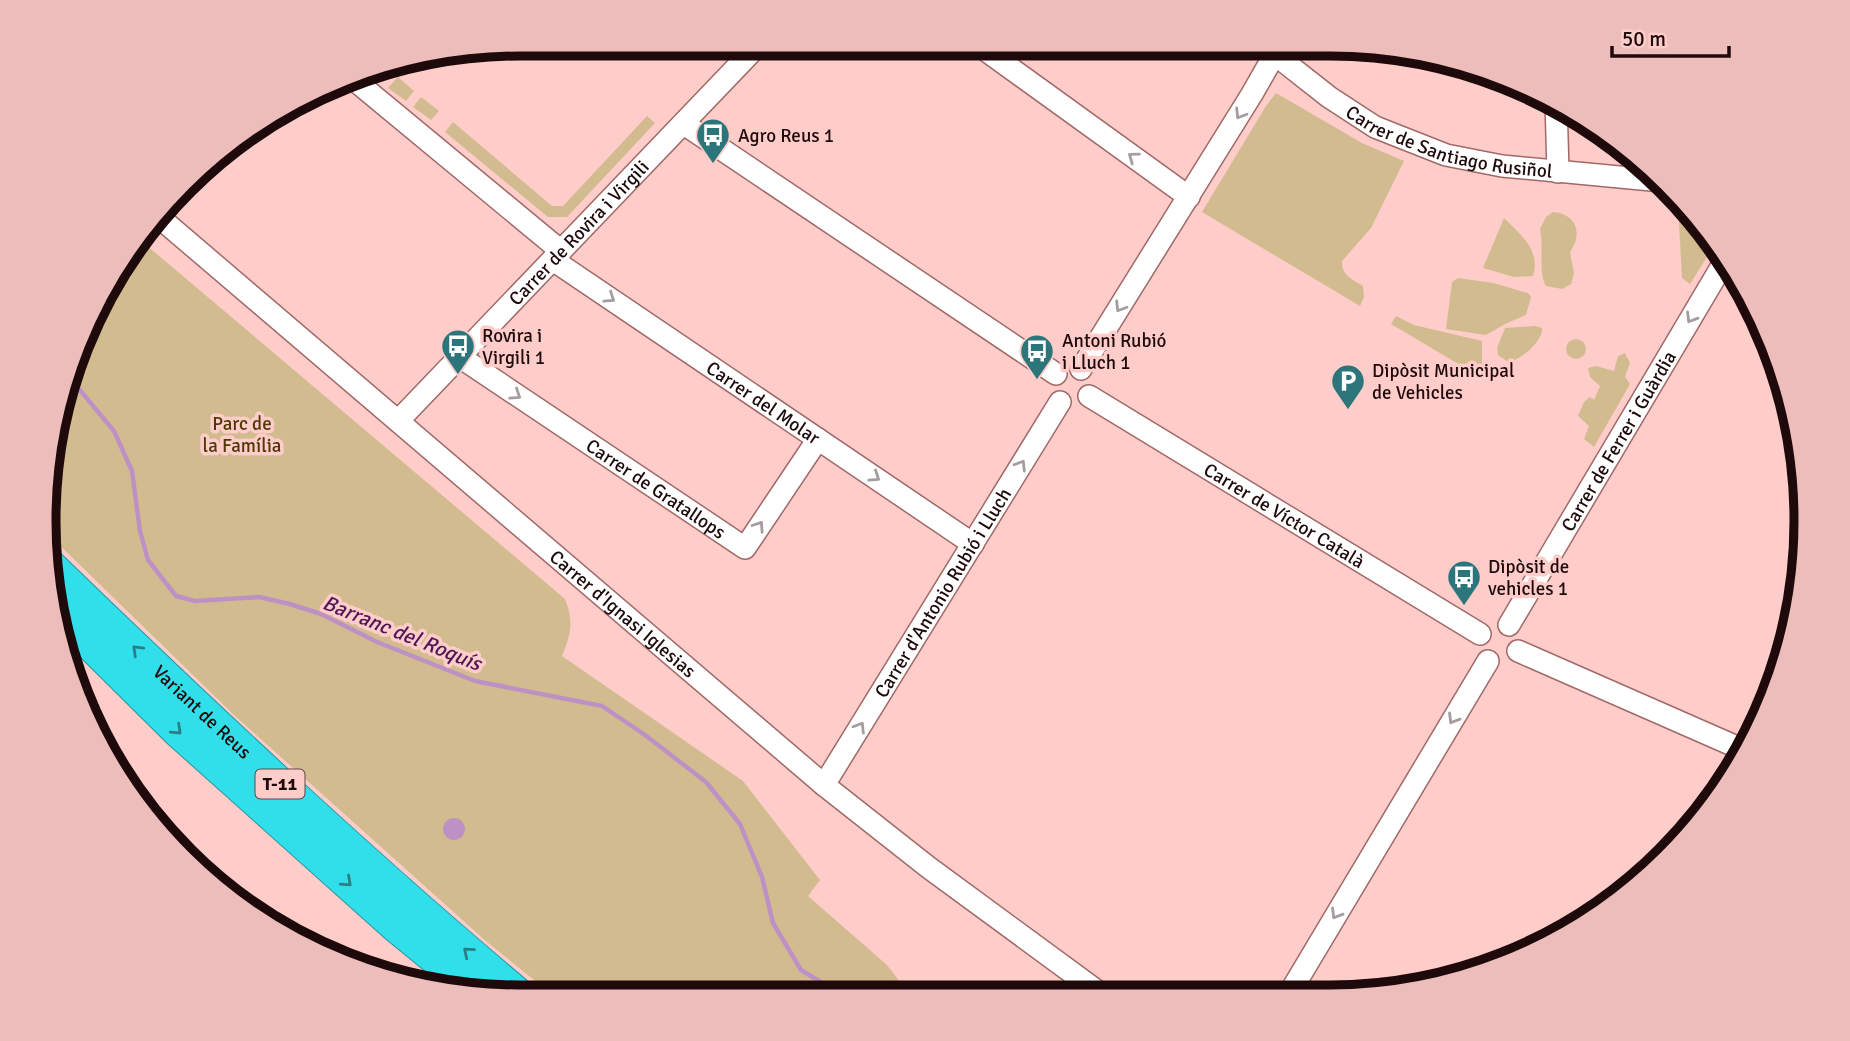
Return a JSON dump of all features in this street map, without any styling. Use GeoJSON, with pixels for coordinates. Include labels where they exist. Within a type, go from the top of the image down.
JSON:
{"type":"FeatureCollection","features":[{"type":"Feature","properties":{"kind":"highway","name":"Variant de Reus"},"geometry":{"type":"LineString","coordinates":[[59,575],[199,710],[409,903],[506,985]]}},
{"type":"Feature","properties":{"kind":"highway","name":"Variant de Reus"},"geometry":{"type":"LineString","coordinates":[[67,621],[177,730],[396,926],[464,981]]}},
{"type":"Feature","properties":{"kind":"street","name":"Carrer de Rovira i Virgili"},"geometry":{"type":"LineString","coordinates":[[398,421],[749,56]]}},
{"type":"Feature","properties":{"kind":"street"},"geometry":{"type":"LineString","coordinates":[[994,56],[1189,197]]}},
{"type":"Feature","properties":{"kind":"street"},"geometry":{"type":"LineString","coordinates":[[1082,369],[1252,94],[1269,56]]}},
{"type":"Feature","properties":{"kind":"street","name":"Carrer de Santiago Rusiñol"},"geometry":{"type":"LineString","coordinates":[[1281,56],[1329,97],[1375,127],[1446,155],[1502,166],[1645,180]]}},
{"type":"Feature","properties":{"kind":"street","name":"Carrer del Molar"},"geometry":{"type":"LineString","coordinates":[[360,85],[557,255],[818,439],[973,544]]}},
{"type":"Feature","properties":{"kind":"street"},"geometry":{"type":"LineString","coordinates":[[1556,115],[1558,172]]}},
{"type":"Feature","properties":{"kind":"street"},"geometry":{"type":"LineString","coordinates":[[684,124],[1056,374]]}},
{"type":"Feature","properties":{"kind":"street","name":"Carrer d'Ignasi Iglesias"},"geometry":{"type":"LineString","coordinates":[[165,222],[824,785],[928,867],[1089,985]]}},
{"type":"Feature","properties":{"kind":"street","name":"Carrer de Ferrer i Guàrdia"},"geometry":{"type":"LineString","coordinates":[[1509,625],[1720,269]]}},
{"type":"Feature","properties":{"kind":"street","name":"Carrer de Gratallops"},"geometry":{"type":"LineString","coordinates":[[460,357],[745,548],[818,439]]}},
{"type":"Feature","properties":{"kind":"street"},"geometry":{"type":"LineString","coordinates":[[1066,367],[1082,369],[1091,380],[1089,396],[1074,406],[1060,402],[1052,388],[1056,374],[1066,367]]}},
{"type":"Feature","properties":{"kind":"street","name":"Carrer de Víctor Català"},"geometry":{"type":"LineString","coordinates":[[1089,396],[1480,634]]}},
{"type":"Feature","properties":{"kind":"street","name":"Carrer d'Antonio Rubió i Lluch"},"geometry":{"type":"LineString","coordinates":[[824,785],[1060,402]]}},
{"type":"Feature","properties":{"kind":"street"},"geometry":{"type":"LineString","coordinates":[[1494,623],[1509,625],[1519,636],[1518,651],[1513,659],[1505,663],[1488,661],[1479,648],[1480,634],[1486,626],[1494,623]]}},
{"type":"Feature","properties":{"kind":"street"},"geometry":{"type":"LineString","coordinates":[[1518,651],[1735,746]]}},
{"type":"Feature","properties":{"kind":"street"},"geometry":{"type":"LineString","coordinates":[[1294,985],[1488,661]]}},
{"type":"Feature","properties":{"kind":"green space"},"geometry":{"type":"Polygon","coordinates":[[[398,77],[414,91],[406,101],[388,88],[398,77]]]}},
{"type":"Feature","properties":{"kind":"green space"},"geometry":{"type":"Polygon","coordinates":[[[1276,93],[1362,143],[1404,161],[1371,228],[1342,261],[1346,273],[1363,286],[1364,297],[1360,306],[1202,212],[1276,93]]]}},
{"type":"Feature","properties":{"kind":"green space"},"geometry":{"type":"Polygon","coordinates":[[[421,97],[439,111],[431,120],[413,107],[421,97]]]}},
{"type":"Feature","properties":{"kind":"green space"},"geometry":{"type":"Polygon","coordinates":[[[647,116],[655,123],[567,217],[548,217],[445,132],[453,122],[552,206],[563,206],[647,116]]]}},
{"type":"Feature","properties":{"kind":"green space"},"geometry":{"type":"Polygon","coordinates":[[[1553,212],[1568,217],[1577,232],[1570,252],[1574,273],[1571,284],[1562,289],[1546,286],[1542,274],[1540,229],[1546,217],[1553,212]]]}},
{"type":"Feature","properties":{"kind":"green space"},"geometry":{"type":"Polygon","coordinates":[[[1679,213],[1709,253],[1690,284],[1682,278],[1679,213]]]}},
{"type":"Feature","properties":{"kind":"green space"},"geometry":{"type":"Polygon","coordinates":[[[1504,218],[1532,250],[1535,267],[1533,276],[1514,277],[1483,268],[1504,218]]]}},
{"type":"Feature","properties":{"kind":"green space","name":"Parc de la Família"},"geometry":{"type":"Polygon","coordinates":[[[146,245],[565,599],[570,614],[570,628],[562,656],[743,781],[820,880],[808,896],[887,965],[902,985],[540,985],[487,942],[235,716],[57,542],[60,460],[72,400],[91,343],[104,315],[118,288],[146,245]]]}},
{"type":"Feature","properties":{"kind":"green space"},"geometry":{"type":"Polygon","coordinates":[[[1458,278],[1493,283],[1528,293],[1531,297],[1526,315],[1486,335],[1446,329],[1452,282],[1458,278]]]}},
{"type":"Feature","properties":{"kind":"green space"},"geometry":{"type":"Polygon","coordinates":[[[1396,316],[1414,325],[1482,341],[1482,378],[1391,324],[1396,316]]]}},
{"type":"Feature","properties":{"kind":"green space"},"geometry":{"type":"Polygon","coordinates":[[[1505,328],[1542,328],[1542,333],[1525,354],[1508,362],[1498,355],[1497,348],[1505,328]]]}},
{"type":"Feature","properties":{"kind":"green space"},"geometry":{"type":"Polygon","coordinates":[[[1576,339],[1583,342],[1586,349],[1583,356],[1576,359],[1569,356],[1566,349],[1569,342],[1576,339]]]}},
{"type":"Feature","properties":{"kind":"green space"},"geometry":{"type":"Polygon","coordinates":[[[1625,353],[1630,363],[1625,377],[1630,384],[1594,447],[1584,439],[1589,426],[1578,416],[1584,402],[1590,397],[1594,400],[1600,386],[1590,377],[1588,368],[1596,366],[1614,371],[1618,356],[1625,353]]]}},
{"type":"Feature","properties":{"kind":"shaded area"},"geometry":{"type":"Polygon","coordinates":[[[454,818],[462,821],[465,829],[462,837],[454,840],[446,837],[443,829],[446,821],[454,818]]]}},
{"type":"Feature","properties":{"kind":"waterway","name":"Barranc del Roquís"},"geometry":{"type":"LineString","coordinates":[[76,386],[114,431],[132,471],[140,531],[148,560],[176,596],[195,601],[259,597],[290,604],[321,614],[377,642],[475,681],[602,706],[706,782],[740,824],[762,877],[773,923],[801,970],[826,985]]}},
{"type":"Feature","properties":{"kind":"place","name":"Agro Reus 1"},"geometry":{"type":"Point","coordinates":[713,165]}},
{"type":"Feature","properties":{"kind":"place","name":"Rovira i Virgili 1"},"geometry":{"type":"Point","coordinates":[458,376]}},
{"type":"Feature","properties":{"kind":"place","name":"Antoni Rubió i Lluch 1"},"geometry":{"type":"Point","coordinates":[1037,381]}},
{"type":"Feature","properties":{"kind":"place","name":"Dipòsit Municipal de Vehicles"},"geometry":{"type":"Point","coordinates":[1348,411]}},
{"type":"Feature","properties":{"kind":"place","name":"Dipòsit de vehicles 1"},"geometry":{"type":"Point","coordinates":[1464,607]}}]}
